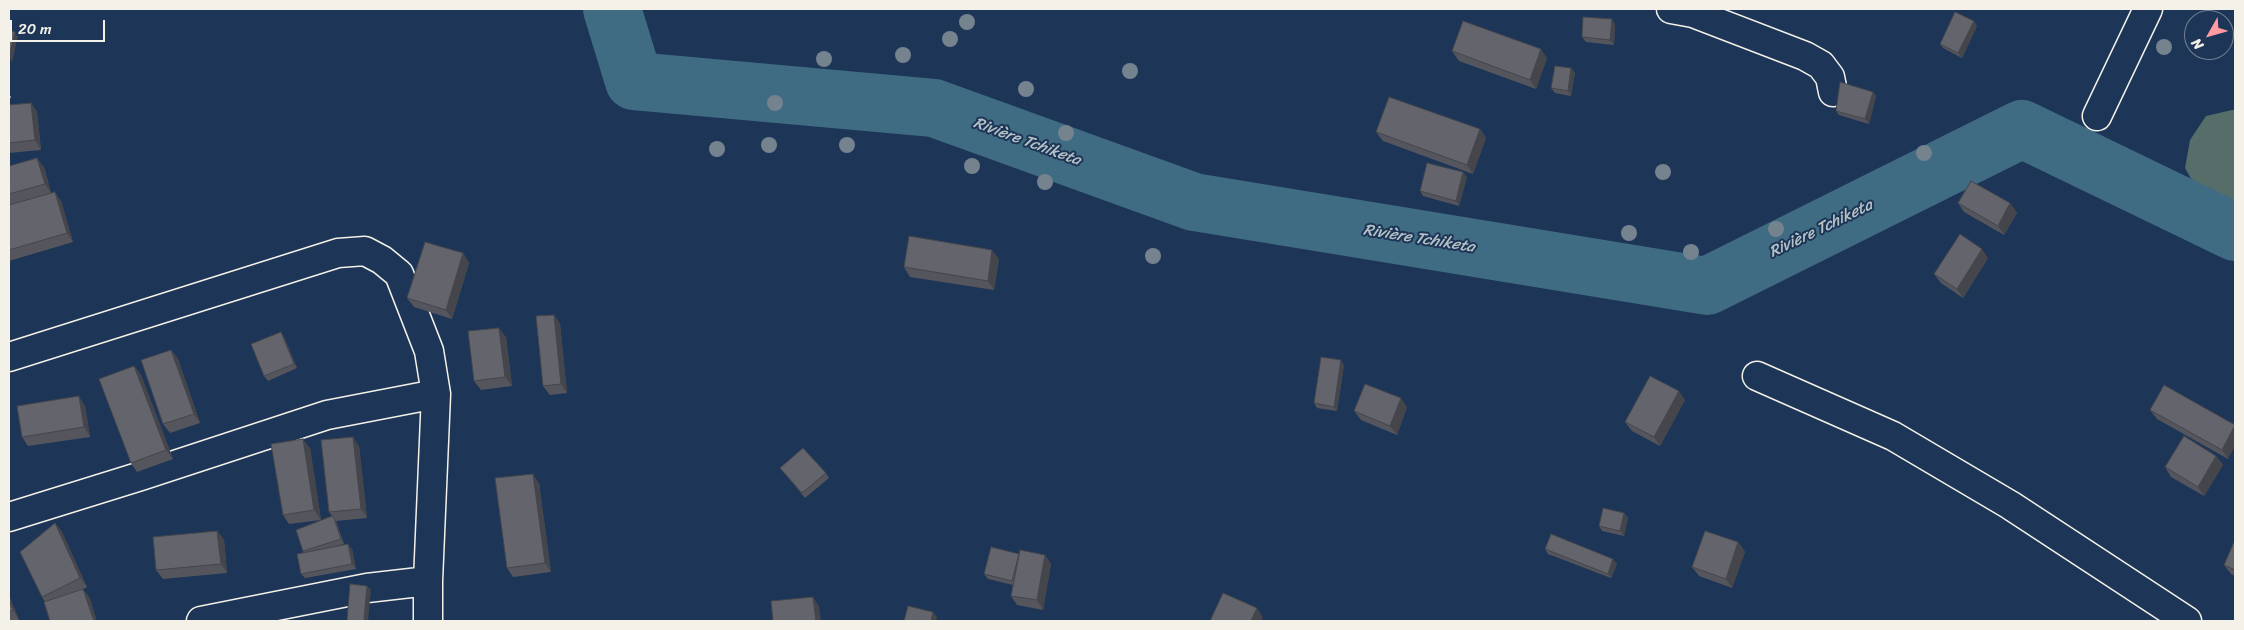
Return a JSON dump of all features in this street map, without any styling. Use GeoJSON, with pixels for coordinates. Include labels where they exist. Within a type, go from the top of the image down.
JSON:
{"type":"FeatureCollection","features":[{"type":"Feature","properties":{"kind":"street"},"geometry":{"type":"LineString","coordinates":[[2097,116],[2148,9]]}},
{"type":"Feature","properties":{"kind":"street"},"geometry":{"type":"LineString","coordinates":[[1686,10],[1805,56],[1821,65],[1830,77],[1833,92]]}},
{"type":"Feature","properties":{"kind":"street"},"geometry":{"type":"LineString","coordinates":[[9,357],[338,253],[365,252],[382,260],[399,274],[429,351],[436,394],[428,621]]}},
{"type":"Feature","properties":{"kind":"street"},"geometry":{"type":"LineString","coordinates":[[1757,376],[1893,436],[2010,505],[2187,621]]}},
{"type":"Feature","properties":{"kind":"street"},"geometry":{"type":"LineString","coordinates":[[9,517],[327,415],[436,394]]}},
{"type":"Feature","properties":{"kind":"street"},"geometry":{"type":"LineString","coordinates":[[201,621],[366,588],[428,581]]}},
{"type":"Feature","properties":{"kind":"green space"},"geometry":{"type":"Polygon","coordinates":[[[2235,110],[2235,214],[2199,193],[2185,168],[2190,140],[2206,116],[2235,110]]]}},
{"type":"Feature","properties":{"kind":"building"},"geometry":{"type":"Polygon","coordinates":[[[1955,12],[1974,21],[1958,53],[1940,44],[1955,12]]]}},
{"type":"Feature","properties":{"kind":"building"},"geometry":{"type":"Polygon","coordinates":[[[1583,17],[1612,19],[1610,40],[1582,37],[1583,17]]]}},
{"type":"Feature","properties":{"kind":"building"},"geometry":{"type":"Polygon","coordinates":[[[1463,21],[1541,49],[1530,80],[1452,51],[1463,21]]]}},
{"type":"Feature","properties":{"kind":"building"},"geometry":{"type":"Polygon","coordinates":[[[9,30],[15,32],[9,57],[9,30]]]}},
{"type":"Feature","properties":{"kind":"building"},"geometry":{"type":"Polygon","coordinates":[[[1555,66],[1571,68],[1568,91],[1551,88],[1555,66]]]}},
{"type":"Feature","properties":{"kind":"building"},"geometry":{"type":"Polygon","coordinates":[[[1840,82],[1873,92],[1865,119],[1836,111],[1840,82]]]}},
{"type":"Feature","properties":{"kind":"building"},"geometry":{"type":"Polygon","coordinates":[[[1389,97],[1480,129],[1467,165],[1376,132],[1389,97]]]}},
{"type":"Feature","properties":{"kind":"building"},"geometry":{"type":"Polygon","coordinates":[[[31,103],[35,140],[9,143],[9,105],[31,103]]]}},
{"type":"Feature","properties":{"kind":"building"},"geometry":{"type":"Polygon","coordinates":[[[37,158],[45,184],[9,194],[9,166],[37,158]]]}},
{"type":"Feature","properties":{"kind":"building"},"geometry":{"type":"Polygon","coordinates":[[[1427,163],[1463,172],[1456,201],[1420,191],[1427,163]]]}},
{"type":"Feature","properties":{"kind":"building"},"geometry":{"type":"Polygon","coordinates":[[[1971,181],[2010,203],[1998,226],[1958,203],[1971,181]]]}},
{"type":"Feature","properties":{"kind":"building"},"geometry":{"type":"Polygon","coordinates":[[[55,192],[67,233],[9,250],[9,205],[55,192]]]}},
{"type":"Feature","properties":{"kind":"building"},"geometry":{"type":"Polygon","coordinates":[[[1960,234],[1982,249],[1957,289],[1934,274],[1960,234]]]}},
{"type":"Feature","properties":{"kind":"building"},"geometry":{"type":"Polygon","coordinates":[[[909,236],[992,250],[988,281],[904,267],[909,236]]]}},
{"type":"Feature","properties":{"kind":"building"},"geometry":{"type":"Polygon","coordinates":[[[425,242],[463,253],[446,310],[407,298],[425,242]]]}},
{"type":"Feature","properties":{"kind":"building"},"geometry":{"type":"Polygon","coordinates":[[[554,315],[561,384],[543,386],[536,316],[554,315]]]}},
{"type":"Feature","properties":{"kind":"building"},"geometry":{"type":"Polygon","coordinates":[[[499,328],[505,377],[474,381],[468,331],[499,328]]]}},
{"type":"Feature","properties":{"kind":"building"},"geometry":{"type":"Polygon","coordinates":[[[281,332],[294,364],[264,376],[251,344],[281,332]]]}},
{"type":"Feature","properties":{"kind":"building"},"geometry":{"type":"Polygon","coordinates":[[[171,350],[194,414],[163,424],[141,360],[171,350]]]}},
{"type":"Feature","properties":{"kind":"building"},"geometry":{"type":"Polygon","coordinates":[[[1321,357],[1341,360],[1334,407],[1314,403],[1321,357]]]}},
{"type":"Feature","properties":{"kind":"building"},"geometry":{"type":"Polygon","coordinates":[[[134,366],[166,450],[131,463],[99,379],[134,366]]]}},
{"type":"Feature","properties":{"kind":"building"},"geometry":{"type":"Polygon","coordinates":[[[1650,376],[1679,391],[1654,437],[1625,422],[1650,376]]]}},
{"type":"Feature","properties":{"kind":"building"},"geometry":{"type":"Polygon","coordinates":[[[1365,384],[1401,398],[1390,426],[1354,411],[1365,384]]]}},
{"type":"Feature","properties":{"kind":"building"},"geometry":{"type":"Polygon","coordinates":[[[2164,385],[2235,425],[2222,450],[2150,410],[2164,385]]]}},
{"type":"Feature","properties":{"kind":"building"},"geometry":{"type":"Polygon","coordinates":[[[79,396],[84,427],[22,437],[17,406],[79,396]]]}},
{"type":"Feature","properties":{"kind":"building"},"geometry":{"type":"Polygon","coordinates":[[[2184,436],[2216,456],[2198,487],[2165,467],[2184,436]]]}},
{"type":"Feature","properties":{"kind":"building"},"geometry":{"type":"Polygon","coordinates":[[[353,437],[361,509],[329,512],[321,440],[353,437]]]}},
{"type":"Feature","properties":{"kind":"building"},"geometry":{"type":"Polygon","coordinates":[[[303,439],[314,510],[283,515],[271,444],[303,439]]]}},
{"type":"Feature","properties":{"kind":"building"},"geometry":{"type":"Polygon","coordinates":[[[803,448],[826,473],[802,493],[780,468],[803,448]]]}},
{"type":"Feature","properties":{"kind":"building"},"geometry":{"type":"Polygon","coordinates":[[[533,474],[545,563],[507,568],[495,478],[533,474]]]}},
{"type":"Feature","properties":{"kind":"building"},"geometry":{"type":"Polygon","coordinates":[[[1603,508],[1624,513],[1620,531],[1599,526],[1603,508]]]}},
{"type":"Feature","properties":{"kind":"building"},"geometry":{"type":"Polygon","coordinates":[[[332,516],[341,539],[303,551],[296,530],[332,516]]]}},
{"type":"Feature","properties":{"kind":"building"},"geometry":{"type":"Polygon","coordinates":[[[55,523],[80,578],[42,597],[20,552],[55,523]]]}},
{"type":"Feature","properties":{"kind":"building"},"geometry":{"type":"Polygon","coordinates":[[[217,531],[221,564],[156,570],[153,537],[217,531]]]}},
{"type":"Feature","properties":{"kind":"building"},"geometry":{"type":"Polygon","coordinates":[[[1705,531],[1738,542],[1726,579],[1692,567],[1705,531]]]}},
{"type":"Feature","properties":{"kind":"building"},"geometry":{"type":"Polygon","coordinates":[[[1551,534],[1613,559],[1608,574],[1545,549],[1551,534]]]}},
{"type":"Feature","properties":{"kind":"building"},"geometry":{"type":"Polygon","coordinates":[[[2235,540],[2235,570],[2224,565],[2235,540]]]}},
{"type":"Feature","properties":{"kind":"building"},"geometry":{"type":"Polygon","coordinates":[[[348,544],[352,564],[301,574],[297,554],[348,544]]]}},
{"type":"Feature","properties":{"kind":"building"},"geometry":{"type":"Polygon","coordinates":[[[991,547],[1019,554],[1012,581],[984,574],[991,547]]]}},
{"type":"Feature","properties":{"kind":"building"},"geometry":{"type":"Polygon","coordinates":[[[1020,550],[1045,555],[1037,600],[1011,596],[1020,550]]]}},
{"type":"Feature","properties":{"kind":"building"},"geometry":{"type":"Polygon","coordinates":[[[350,584],[367,586],[364,621],[347,621],[350,584]]]}},
{"type":"Feature","properties":{"kind":"building"},"geometry":{"type":"Polygon","coordinates":[[[83,589],[94,621],[50,621],[44,602],[83,589]]]}},
{"type":"Feature","properties":{"kind":"building"},"geometry":{"type":"Polygon","coordinates":[[[1223,593],[1257,608],[1251,621],[1210,621],[1223,593]]]}},
{"type":"Feature","properties":{"kind":"building"},"geometry":{"type":"Polygon","coordinates":[[[813,597],[816,621],[773,621],[771,601],[813,597]]]}},
{"type":"Feature","properties":{"kind":"building"},"geometry":{"type":"Polygon","coordinates":[[[9,601],[13,610],[9,612],[9,601]]]}},
{"type":"Feature","properties":{"kind":"building"},"geometry":{"type":"Polygon","coordinates":[[[908,606],[933,612],[931,621],[904,621],[908,606]]]}},
{"type":"Feature","properties":{"kind":"waterway","name":"Rivière Tchiketa"},"geometry":{"type":"LineString","coordinates":[[612,9],[634,81],[934,108],[1194,202],[1707,286],[2022,129],[2235,232]]}}]}
